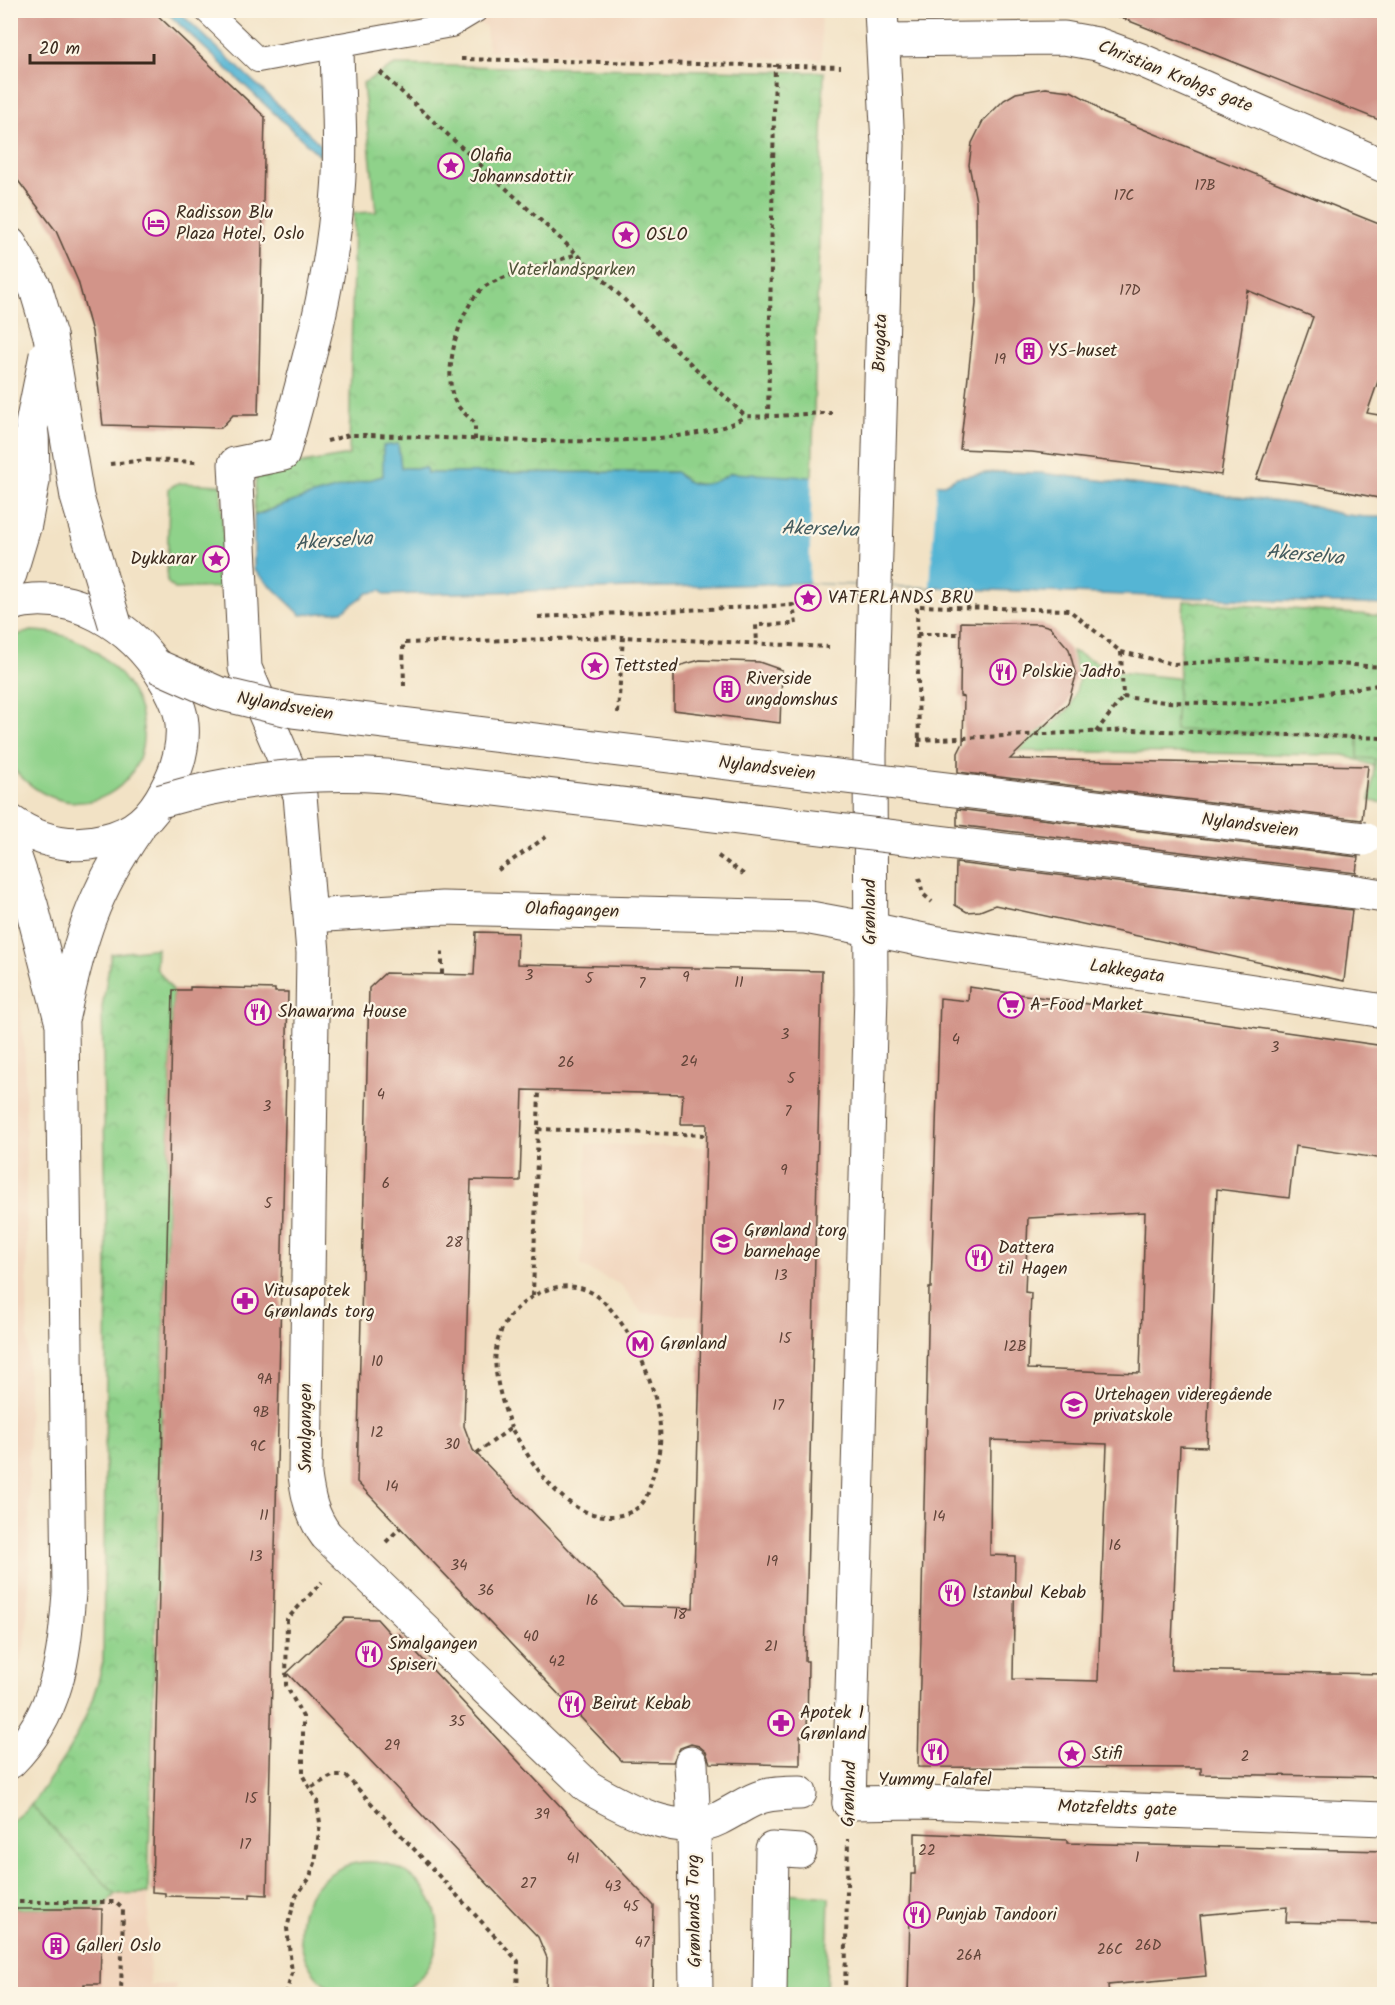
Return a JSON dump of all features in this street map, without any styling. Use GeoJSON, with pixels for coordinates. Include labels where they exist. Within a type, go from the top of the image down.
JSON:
{"type":"FeatureCollection","features":[{"type":"Feature","properties":{"kind":"main road","name":"Brugata"},"geometry":{"type":"LineString","coordinates":[[874,585],[887,100],[885,20]]}},
{"type":"Feature","properties":{"kind":"main road","name":"Christian Krohgs gate"},"geometry":{"type":"LineString","coordinates":[[885,20],[1064,38],[1097,44],[1141,60],[1384,166]]}},
{"type":"Feature","properties":{"kind":"main road"},"geometry":{"type":"LineString","coordinates":[[309,916],[300,795],[245,668],[235,464],[283,454],[307,367],[328,273],[338,190],[337,50]]}},
{"type":"Feature","properties":{"kind":"main road"},"geometry":{"type":"LineString","coordinates":[[10,244],[36,289],[50,336],[77,497],[116,624]]}},
{"type":"Feature","properties":{"kind":"main road"},"geometry":{"type":"LineString","coordinates":[[10,574],[25,524],[33,481],[32,424],[50,336]]}},
{"type":"Feature","properties":{"kind":"main road"},"geometry":{"type":"LineString","coordinates":[[10,466],[32,424]]}},
{"type":"Feature","properties":{"kind":"main road","name":"Grønland"},"geometry":{"type":"LineString","coordinates":[[849,1803],[871,993],[870,754],[874,585]]}},
{"type":"Feature","properties":{"kind":"main road","name":"Nylandsveien"},"geometry":{"type":"LineString","coordinates":[[10,604],[27,600],[53,600],[85,608],[116,624],[157,666],[173,693],[182,723],[181,750],[176,773],[161,801],[138,828],[119,837],[72,844],[27,833],[10,820]]}},
{"type":"Feature","properties":{"kind":"main road","name":"Nylandsveien"},"geometry":{"type":"LineString","coordinates":[[157,666],[218,693],[293,711],[1374,841]]}},
{"type":"Feature","properties":{"kind":"main road"},"geometry":{"type":"LineString","coordinates":[[161,801],[229,783],[276,776],[344,773],[386,776],[1371,894]]}},
{"type":"Feature","properties":{"kind":"main road"},"geometry":{"type":"LineString","coordinates":[[62,1024],[89,915],[118,857],[138,828]]}},
{"type":"Feature","properties":{"kind":"main road"},"geometry":{"type":"LineString","coordinates":[[10,842],[31,904],[62,1024],[69,1593],[66,1635],[53,1696],[43,1721],[27,1745],[10,1762]]}},
{"type":"Feature","properties":{"kind":"main road","name":"Olafiagangen"},"geometry":{"type":"LineString","coordinates":[[309,916],[442,908],[805,917],[870,929]]}},
{"type":"Feature","properties":{"kind":"main road","name":"Smalgangen"},"geometry":{"type":"LineString","coordinates":[[309,916],[313,953],[305,1475],[308,1500],[316,1522],[347,1555],[588,1787],[628,1809],[656,1819],[694,1827]]}},
{"type":"Feature","properties":{"kind":"main road","name":"Lakkegata"},"geometry":{"type":"LineString","coordinates":[[870,929],[933,942],[1384,1011]]}},
{"type":"Feature","properties":{"kind":"main road","name":"Grønlands Torg"},"geometry":{"type":"LineString","coordinates":[[691,1763],[696,1995]]}},
{"type":"Feature","properties":{"kind":"main road"},"geometry":{"type":"LineString","coordinates":[[694,1827],[717,1820],[753,1798],[771,1793],[800,1793]]}},
{"type":"Feature","properties":{"kind":"main road","name":"Motzfeldts gate"},"geometry":{"type":"LineString","coordinates":[[849,1803],[922,1802],[1384,1819]]}},
{"type":"Feature","properties":{"kind":"main road"},"geometry":{"type":"LineString","coordinates":[[770,1995],[771,1849],[800,1851]]}},
{"type":"Feature","properties":{"kind":"lane"},"geometry":{"type":"LineString","coordinates":[[206,10],[258,60],[451,25],[476,10]]}},
{"type":"Feature","properties":{"kind":"path"},"geometry":{"type":"LineString","coordinates":[[454,58],[841,67]]}},
{"type":"Feature","properties":{"kind":"path"},"geometry":{"type":"LineString","coordinates":[[768,418],[776,65]]}},
{"type":"Feature","properties":{"kind":"path"},"geometry":{"type":"LineString","coordinates":[[405,94],[577,254],[745,416],[768,418],[791,413],[832,413]]}},
{"type":"Feature","properties":{"kind":"path"},"geometry":{"type":"LineString","coordinates":[[475,440],[475,423],[454,398],[449,374],[453,349],[477,295],[490,284],[577,254]]}},
{"type":"Feature","properties":{"kind":"path"},"geometry":{"type":"LineString","coordinates":[[349,435],[475,440],[659,439],[734,425],[745,416]]}},
{"type":"Feature","properties":{"kind":"path"},"geometry":{"type":"LineString","coordinates":[[106,464],[147,460],[235,464]]}},
{"type":"Feature","properties":{"kind":"path"},"geometry":{"type":"LineString","coordinates":[[538,617],[793,605],[796,624],[756,625],[757,644]]}},
{"type":"Feature","properties":{"kind":"path"},"geometry":{"type":"LineString","coordinates":[[917,606],[1069,610],[1122,652],[1174,664],[1256,658],[1384,667]]}},
{"type":"Feature","properties":{"kind":"path"},"geometry":{"type":"LineString","coordinates":[[917,634],[961,634]]}},
{"type":"Feature","properties":{"kind":"path"},"geometry":{"type":"LineString","coordinates":[[617,720],[623,637]]}},
{"type":"Feature","properties":{"kind":"path"},"geometry":{"type":"LineString","coordinates":[[404,688],[403,643],[623,637],[829,647]]}},
{"type":"Feature","properties":{"kind":"path"},"geometry":{"type":"LineString","coordinates":[[1096,732],[1123,697],[1122,652]]}},
{"type":"Feature","properties":{"kind":"path"},"geometry":{"type":"LineString","coordinates":[[1123,697],[1166,702],[1257,704],[1384,684]]}},
{"type":"Feature","properties":{"kind":"path"},"geometry":{"type":"LineString","coordinates":[[918,740],[1132,730],[1384,738]]}},
{"type":"Feature","properties":{"kind":"path"},"geometry":{"type":"LineString","coordinates":[[490,875],[556,830]]}},
{"type":"Feature","properties":{"kind":"path"},"geometry":{"type":"LineString","coordinates":[[533,1296],[539,1090]]}},
{"type":"Feature","properties":{"kind":"path"},"geometry":{"type":"LineString","coordinates":[[538,1129],[707,1135]]}},
{"type":"Feature","properties":{"kind":"path"},"geometry":{"type":"LineString","coordinates":[[557,1287],[582,1289],[597,1296],[607,1305],[631,1338],[654,1401],[660,1443],[644,1501],[629,1513],[617,1516],[604,1517],[586,1512],[553,1489],[532,1462],[511,1428],[498,1381],[497,1341],[503,1324],[515,1310],[533,1296],[557,1287]]}},
{"type":"Feature","properties":{"kind":"path"},"geometry":{"type":"LineString","coordinates":[[477,1453],[511,1428]]}},
{"type":"Feature","properties":{"kind":"path"},"geometry":{"type":"LineString","coordinates":[[286,1995],[292,1973],[287,1928],[296,1896],[309,1879],[315,1863],[320,1836],[317,1801],[312,1787],[303,1776],[303,1717],[286,1685],[287,1619],[347,1555]]}},
{"type":"Feature","properties":{"kind":"path"},"geometry":{"type":"LineString","coordinates":[[312,1787],[332,1776],[346,1776],[518,1961],[517,1995]]}},
{"type":"Feature","properties":{"kind":"path","name":"Grønland"},"geometry":{"type":"LineString","coordinates":[[845,1995],[849,1803]]}},
{"type":"Feature","properties":{"kind":"path"},"geometry":{"type":"LineString","coordinates":[[10,1902],[115,1902],[123,1908],[121,1995]]}},
{"type":"Feature","properties":{"kind":"shaded area"},"geometry":{"type":"Polygon","coordinates":[[[459,11],[821,11],[822,59],[488,52],[486,27],[459,11]]]}},
{"type":"Feature","properties":{"kind":"shaded area"},"geometry":{"type":"Polygon","coordinates":[[[11,948],[16,971],[25,1056],[30,1573],[26,1639],[11,1696],[11,948]]]}},
{"type":"Feature","properties":{"kind":"shaded area"},"geometry":{"type":"Polygon","coordinates":[[[587,1144],[707,1147],[701,1316],[642,1313],[621,1285],[581,1266],[587,1144]]]}},
{"type":"Feature","properties":{"kind":"shaded area"},"geometry":{"type":"Polygon","coordinates":[[[148,1893],[150,1985],[176,1984],[175,1994],[11,1994],[11,1909],[102,1909],[115,1894],[148,1893]]]}},
{"type":"Feature","properties":{"kind":"green space","name":"Vaterlandsparken"},"geometry":{"type":"Polygon","coordinates":[[[395,65],[824,72],[812,479],[731,473],[712,484],[704,485],[687,482],[676,472],[427,473],[426,468],[401,468],[398,444],[383,476],[307,497],[254,515],[256,471],[349,455],[354,213],[376,212],[363,83],[395,65]]]}},
{"type":"Feature","properties":{"kind":"green space"},"geometry":{"type":"Polygon","coordinates":[[[178,483],[221,485],[225,583],[223,587],[175,589],[167,582],[169,488],[178,483]]]}},
{"type":"Feature","properties":{"kind":"green space"},"geometry":{"type":"Polygon","coordinates":[[[1184,601],[1384,616],[1384,803],[1370,801],[1375,759],[1358,758],[1358,736],[1175,730],[1184,601]]]}},
{"type":"Feature","properties":{"kind":"green space"},"geometry":{"type":"Polygon","coordinates":[[[31,631],[62,635],[89,647],[106,660],[133,693],[143,726],[139,757],[125,781],[102,797],[74,802],[42,793],[11,766],[11,637],[31,631]]]}},
{"type":"Feature","properties":{"kind":"green space"},"geometry":{"type":"Polygon","coordinates":[[[1072,651],[1117,672],[1254,686],[1384,675],[1384,770],[1344,755],[1017,751],[1037,732],[1050,726],[1071,707],[1079,680],[1072,651]]]}},
{"type":"Feature","properties":{"kind":"green space"},"geometry":{"type":"Polygon","coordinates":[[[157,948],[156,968],[173,990],[148,1893],[115,1894],[31,1805],[76,1738],[91,1703],[103,1662],[107,1268],[102,1008],[111,954],[157,948]]]}},
{"type":"Feature","properties":{"kind":"green space"},"geometry":{"type":"Polygon","coordinates":[[[31,1805],[115,1894],[102,1909],[11,1909],[11,1822],[31,1805]]]}},
{"type":"Feature","properties":{"kind":"green space"},"geometry":{"type":"Polygon","coordinates":[[[369,1862],[395,1868],[418,1882],[432,1905],[438,1931],[432,1957],[418,1980],[395,1994],[369,2000],[343,1994],[320,1980],[306,1957],[300,1931],[306,1905],[320,1882],[343,1868],[369,1862]]]}},
{"type":"Feature","properties":{"kind":"green space"},"geometry":{"type":"Polygon","coordinates":[[[775,1892],[829,1897],[826,1994],[773,1994],[775,1892]]]}},
{"type":"Feature","properties":{"kind":"water"},"geometry":{"type":"Polygon","coordinates":[[[165,11],[178,11],[320,144],[320,156],[165,11]]]}},
{"type":"Feature","properties":{"kind":"water","name":"Akerselva"},"geometry":{"type":"Polygon","coordinates":[[[398,444],[401,468],[426,468],[427,473],[676,472],[689,482],[703,485],[717,481],[731,473],[944,484],[957,477],[993,472],[1041,473],[1312,506],[1348,515],[1384,517],[1384,605],[809,583],[384,595],[381,591],[368,593],[343,611],[301,615],[254,570],[254,516],[306,497],[383,476],[383,446],[398,444]]]}},
{"type":"Feature","properties":{"kind":"pier","name":"VATERLANDS BRU"},"geometry":{"type":"Polygon","coordinates":[[[812,476],[937,481],[930,587],[809,583],[812,476]]]}},
{"type":"Feature","properties":{"kind":"building","name":"Radisson Blu Plaza Hotel, Oslo"},"geometry":{"type":"Polygon","coordinates":[[[10,10],[152,10],[265,117],[258,415],[233,415],[221,428],[103,425],[92,332],[78,281],[56,231],[10,170],[10,10]]]}},
{"type":"Feature","properties":{"kind":"building"},"geometry":{"type":"Polygon","coordinates":[[[1109,10],[1384,10],[1384,122],[1109,13],[1109,10]]]}},
{"type":"Feature","properties":{"kind":"building"},"geometry":{"type":"Polygon","coordinates":[[[1045,88],[1071,91],[1088,100],[1103,113],[1384,226],[1384,364],[1367,413],[1384,416],[1384,499],[1316,486],[1256,479],[1313,317],[1247,290],[1221,475],[1032,452],[960,449],[976,304],[976,201],[969,165],[972,143],[983,121],[1004,100],[1016,93],[1045,88]]]}},
{"type":"Feature","properties":{"kind":"building"},"geometry":{"type":"Polygon","coordinates":[[[961,622],[1040,624],[1050,627],[1069,649],[1076,676],[1068,703],[1010,759],[1368,766],[1362,820],[958,772],[958,753],[963,743],[964,697],[960,696],[961,622]]]}},
{"type":"Feature","properties":{"kind":"building","name":"Riverside ungdomshus"},"geometry":{"type":"Polygon","coordinates":[[[700,660],[759,662],[782,670],[780,723],[674,710],[674,667],[700,660]]]}},
{"type":"Feature","properties":{"kind":"building"},"geometry":{"type":"Polygon","coordinates":[[[957,809],[1358,857],[1356,873],[957,825],[957,809]]]}},
{"type":"Feature","properties":{"kind":"building"},"geometry":{"type":"Polygon","coordinates":[[[956,863],[1352,910],[1344,981],[995,905],[980,911],[967,912],[955,905],[956,863]]]}},
{"type":"Feature","properties":{"kind":"building"},"geometry":{"type":"Polygon","coordinates":[[[476,932],[518,933],[517,964],[822,971],[805,1661],[808,1661],[807,1736],[800,1736],[800,1765],[710,1763],[706,1752],[699,1746],[691,1744],[680,1748],[673,1762],[622,1761],[357,1482],[369,988],[385,973],[474,975],[476,932]],[[523,1090],[520,1181],[471,1180],[464,1426],[473,1450],[623,1606],[693,1608],[707,1124],[681,1124],[683,1094],[523,1090]]]}},
{"type":"Feature","properties":{"kind":"building"},"geometry":{"type":"Polygon","coordinates":[[[190,987],[275,989],[275,992],[288,992],[267,1895],[250,1894],[250,1898],[165,1896],[165,1893],[152,1892],[173,990],[190,990],[190,987]]]}},
{"type":"Feature","properties":{"kind":"building"},"geometry":{"type":"Polygon","coordinates":[[[969,987],[1384,1046],[1384,1159],[1295,1146],[1289,1198],[1217,1189],[1207,1447],[1180,1446],[1171,1670],[1384,1674],[1384,1777],[1201,1774],[1201,1768],[918,1767],[929,1288],[931,1288],[940,998],[968,1001],[969,987]],[[1145,1212],[1028,1218],[1025,1292],[1031,1293],[1028,1369],[1140,1373],[1145,1212]],[[991,1440],[990,1555],[1015,1556],[1013,1679],[1098,1681],[1107,1444],[991,1440]]]}},
{"type":"Feature","properties":{"kind":"building"},"geometry":{"type":"Polygon","coordinates":[[[345,1618],[377,1619],[395,1639],[399,1634],[654,1906],[652,1995],[546,1995],[547,1958],[538,1937],[287,1673],[345,1618]]]}},
{"type":"Feature","properties":{"kind":"building"},"geometry":{"type":"Polygon","coordinates":[[[915,1833],[1067,1840],[1067,1843],[1384,1851],[1384,1924],[1286,1922],[1287,1907],[1200,1915],[1206,1976],[1108,1985],[1109,1995],[908,1995],[911,1874],[915,1874],[915,1833]]]}},
{"type":"Feature","properties":{"kind":"building","name":"Galleri Oslo"},"geometry":{"type":"Polygon","coordinates":[[[10,1909],[102,1909],[100,1984],[84,1984],[84,1995],[10,1995],[10,1909]]]}},
{"type":"Feature","properties":{"kind":"place","name":"Olafia Johannsdottir"},"geometry":{"type":"Point","coordinates":[451,166]}},
{"type":"Feature","properties":{"kind":"place","name":"Radisson Blu Plaza Hotel, Oslo"},"geometry":{"type":"Point","coordinates":[156,223]}},
{"type":"Feature","properties":{"kind":"place","name":"OSLO"},"geometry":{"type":"Point","coordinates":[626,235]}},
{"type":"Feature","properties":{"kind":"place","name":"YS-huset"},"geometry":{"type":"Point","coordinates":[1029,351]}},
{"type":"Feature","properties":{"kind":"place","name":"Dykkarar"},"geometry":{"type":"Point","coordinates":[216,559]}},
{"type":"Feature","properties":{"kind":"place","name":"VATERLANDS BRU"},"geometry":{"type":"Point","coordinates":[808,598]}},
{"type":"Feature","properties":{"kind":"place","name":"Tettsted"},"geometry":{"type":"Point","coordinates":[595,666]}},
{"type":"Feature","properties":{"kind":"place","name":"Polskie Jadło"},"geometry":{"type":"Point","coordinates":[1003,672]}},
{"type":"Feature","properties":{"kind":"place","name":"Riverside ungdomshus"},"geometry":{"type":"Point","coordinates":[727,689]}},
{"type":"Feature","properties":{"kind":"place","name":"A-Food Market"},"geometry":{"type":"Point","coordinates":[1011,1005]}},
{"type":"Feature","properties":{"kind":"place","name":"Shawarma House"},"geometry":{"type":"Point","coordinates":[258,1012]}},
{"type":"Feature","properties":{"kind":"place","name":"Grønland torg barnehage"},"geometry":{"type":"Point","coordinates":[724,1241]}},
{"type":"Feature","properties":{"kind":"place","name":"Dattera til Hagen"},"geometry":{"type":"Point","coordinates":[979,1258]}},
{"type":"Feature","properties":{"kind":"place","name":"Vitusapotek Grønlands torg"},"geometry":{"type":"Point","coordinates":[245,1301]}},
{"type":"Feature","properties":{"kind":"place","name":"Grønland"},"geometry":{"type":"Point","coordinates":[640,1344]}},
{"type":"Feature","properties":{"kind":"place","name":"Urtehagen videregående privatskole"},"geometry":{"type":"Point","coordinates":[1074,1405]}},
{"type":"Feature","properties":{"kind":"place","name":"Istanbul Kebab"},"geometry":{"type":"Point","coordinates":[952,1593]}},
{"type":"Feature","properties":{"kind":"place","name":"Smalgangen Spiseri"},"geometry":{"type":"Point","coordinates":[369,1654]}},
{"type":"Feature","properties":{"kind":"place","name":"Beirut Kebab"},"geometry":{"type":"Point","coordinates":[572,1704]}},
{"type":"Feature","properties":{"kind":"place","name":"Apotek 1 Grønland"},"geometry":{"type":"Point","coordinates":[781,1723]}},
{"type":"Feature","properties":{"kind":"place","name":"Yummy Falafel"},"geometry":{"type":"Point","coordinates":[935,1752]}},
{"type":"Feature","properties":{"kind":"place","name":"Stifi"},"geometry":{"type":"Point","coordinates":[1072,1754]}},
{"type":"Feature","properties":{"kind":"place","name":"Punjab Tandoori"},"geometry":{"type":"Point","coordinates":[917,1915]}},
{"type":"Feature","properties":{"kind":"place","name":"Galleri Oslo"},"geometry":{"type":"Point","coordinates":[56,1946]}}]}
